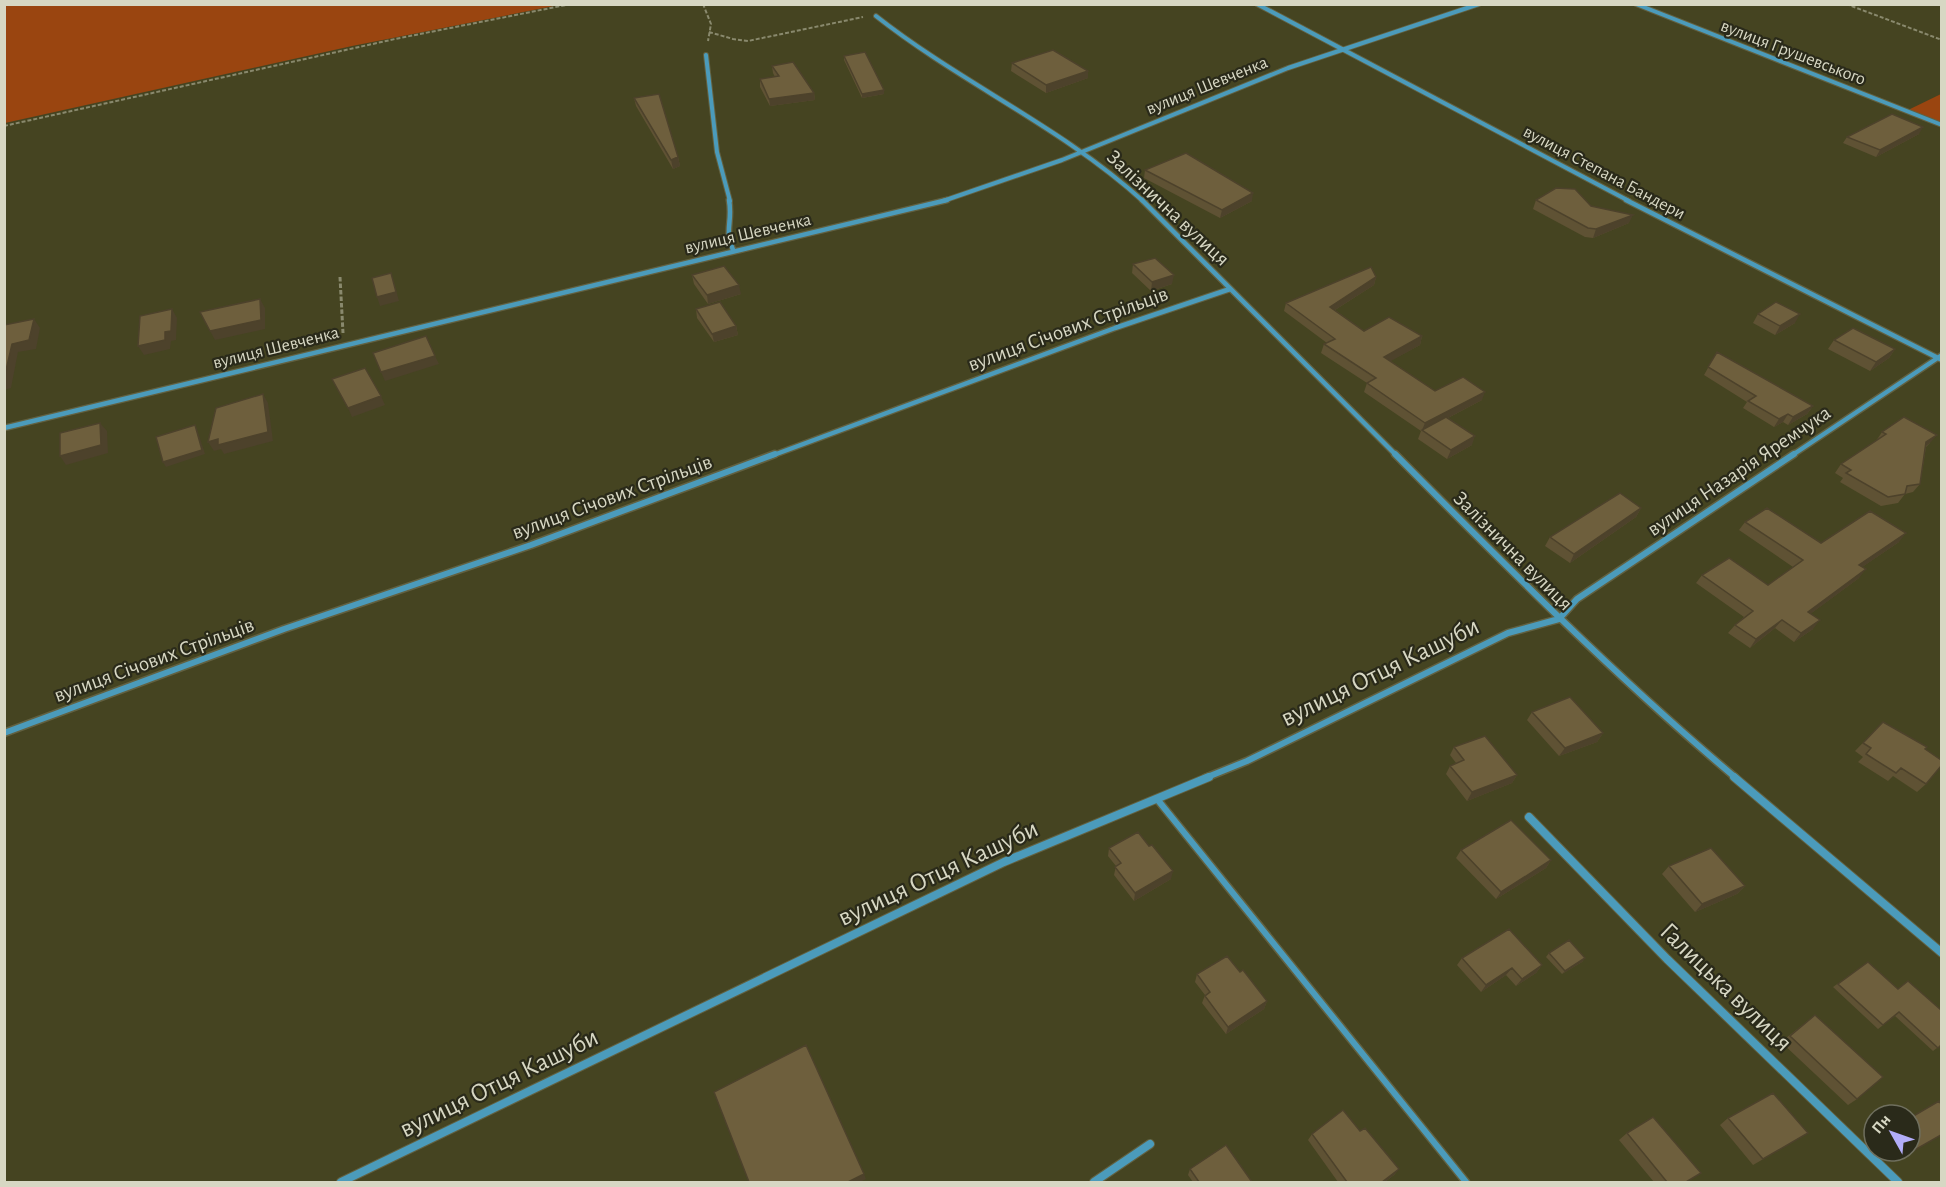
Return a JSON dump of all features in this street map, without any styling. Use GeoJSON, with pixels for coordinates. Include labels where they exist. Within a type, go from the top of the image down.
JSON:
{"type":"FeatureCollection","features":[{"type":"Feature","properties":{"kind":"street","name":"вулиця Степана Бандери"},"geometry":{"type":"LineString","coordinates":[[1257,4],[1593,183],[1940,358]]}},
{"type":"Feature","properties":{"kind":"street","name":"вулиця Шевченка"},"geometry":{"type":"LineString","coordinates":[[4,428],[734,250],[932,206],[1081,153],[1288,68],[1479,4]]}},
{"type":"Feature","properties":{"kind":"street","name":"вулиця Грушевського"},"geometry":{"type":"LineString","coordinates":[[1636,4],[1941,125]]}},
{"type":"Feature","properties":{"kind":"street","name":"Залізнична вулиця"},"geometry":{"type":"LineString","coordinates":[[876,16],[909,42],[1108,169],[1559,619],[1662,716],[1941,953]]}},
{"type":"Feature","properties":{"kind":"street"},"geometry":{"type":"LineString","coordinates":[[706,56],[717,152],[727,185],[732,215],[727,236],[734,250]]}},
{"type":"Feature","properties":{"kind":"street","name":"вулиця Січових Стрільців"},"geometry":{"type":"LineString","coordinates":[[4,733],[284,629],[531,545],[1115,328],[1230,289]]}},
{"type":"Feature","properties":{"kind":"street","name":"вулиця Назарія Яремчука"},"geometry":{"type":"LineString","coordinates":[[1559,619],[1577,599],[1940,358]]}},
{"type":"Feature","properties":{"kind":"street","name":"вулиця Отця Кашуби"},"geometry":{"type":"LineString","coordinates":[[341,1182],[1004,862],[1247,761],[1508,633],[1559,619]]}},
{"type":"Feature","properties":{"kind":"street","name":"Галицька вулиця"},"geometry":{"type":"LineString","coordinates":[[1529,817],[1667,959],[1898,1182]]}},
{"type":"Feature","properties":{"kind":"street"},"geometry":{"type":"LineString","coordinates":[[1094,1182],[1150,1144]]}},
{"type":"Feature","properties":{"kind":"lane"},"geometry":{"type":"LineString","coordinates":[[1156,798],[1466,1182]]}},
{"type":"Feature","properties":{"kind":"path"},"geometry":{"type":"LineString","coordinates":[[4,126],[395,39],[571,4]]}},
{"type":"Feature","properties":{"kind":"path"},"geometry":{"type":"LineString","coordinates":[[703,4],[711,24],[706,56]]}},
{"type":"Feature","properties":{"kind":"path"},"geometry":{"type":"LineString","coordinates":[[1846,4],[1941,40]]}},
{"type":"Feature","properties":{"kind":"path"},"geometry":{"type":"LineString","coordinates":[[709,32],[736,40],[753,40],[846,17],[876,16]]}},
{"type":"Feature","properties":{"kind":"path"},"geometry":{"type":"LineString","coordinates":[[340,277],[343,345]]}},
{"type":"Feature","properties":{"kind":"shaded area"},"geometry":{"type":"Polygon","coordinates":[[[5,4],[559,5],[352,46],[5,123],[5,4]]]}},
{"type":"Feature","properties":{"kind":"shaded area"},"geometry":{"type":"Polygon","coordinates":[[[1941,94],[1941,124],[1906,111],[1941,94]]]}},
{"type":"Feature","properties":{"kind":"building"},"geometry":{"type":"Polygon","coordinates":[[[1053,50],[1088,71],[1046,85],[1012,63],[1053,50]]]}},
{"type":"Feature","properties":{"kind":"building"},"geometry":{"type":"Polygon","coordinates":[[[865,52],[884,90],[862,94],[844,56],[865,52]]]}},
{"type":"Feature","properties":{"kind":"building"},"geometry":{"type":"Polygon","coordinates":[[[793,62],[814,93],[769,99],[760,79],[779,76],[772,66],[793,62]]]}},
{"type":"Feature","properties":{"kind":"building"},"geometry":{"type":"Polygon","coordinates":[[[659,94],[678,157],[671,160],[634,98],[659,94]]]}},
{"type":"Feature","properties":{"kind":"building"},"geometry":{"type":"Polygon","coordinates":[[[1892,114],[1923,127],[1880,150],[1847,137],[1892,114]]]}},
{"type":"Feature","properties":{"kind":"building"},"geometry":{"type":"Polygon","coordinates":[[[1186,153],[1253,193],[1222,210],[1145,170],[1186,153]]]}},
{"type":"Feature","properties":{"kind":"building"},"geometry":{"type":"Polygon","coordinates":[[[1556,188],[1575,189],[1591,206],[1633,215],[1596,229],[1588,228],[1536,200],[1556,188]]]}},
{"type":"Feature","properties":{"kind":"building"},"geometry":{"type":"Polygon","coordinates":[[[1155,258],[1174,275],[1152,282],[1133,264],[1155,258]]]}},
{"type":"Feature","properties":{"kind":"building"},"geometry":{"type":"Polygon","coordinates":[[[724,266],[739,285],[707,295],[692,275],[724,266]]]}},
{"type":"Feature","properties":{"kind":"building"},"geometry":{"type":"Polygon","coordinates":[[[1371,267],[1376,277],[1330,307],[1364,331],[1389,317],[1422,336],[1384,357],[1435,391],[1463,377],[1485,392],[1425,423],[1367,383],[1376,378],[1324,344],[1335,339],[1286,303],[1371,267]]]}},
{"type":"Feature","properties":{"kind":"building"},"geometry":{"type":"Polygon","coordinates":[[[391,273],[396,292],[377,297],[372,278],[391,273]]]}},
{"type":"Feature","properties":{"kind":"building"},"geometry":{"type":"Polygon","coordinates":[[[260,299],[261,320],[210,331],[200,312],[260,299]]]}},
{"type":"Feature","properties":{"kind":"building"},"geometry":{"type":"Polygon","coordinates":[[[720,302],[736,326],[712,334],[696,309],[720,302]]]}},
{"type":"Feature","properties":{"kind":"building"},"geometry":{"type":"Polygon","coordinates":[[[1776,302],[1800,314],[1780,326],[1758,314],[1776,302]]]}},
{"type":"Feature","properties":{"kind":"building"},"geometry":{"type":"Polygon","coordinates":[[[172,309],[171,331],[165,332],[165,340],[138,346],[140,316],[172,309]]]}},
{"type":"Feature","properties":{"kind":"building"},"geometry":{"type":"Polygon","coordinates":[[[34,319],[29,340],[12,344],[4,379],[4,325],[34,319]]]}},
{"type":"Feature","properties":{"kind":"building"},"geometry":{"type":"Polygon","coordinates":[[[1853,328],[1895,349],[1876,362],[1834,340],[1853,328]]]}},
{"type":"Feature","properties":{"kind":"building"},"geometry":{"type":"Polygon","coordinates":[[[426,336],[435,356],[381,372],[373,353],[426,336]]]}},
{"type":"Feature","properties":{"kind":"building"},"geometry":{"type":"Polygon","coordinates":[[[1717,352],[1813,406],[1793,417],[1788,414],[1779,419],[1748,401],[1756,396],[1708,367],[1717,352]]]}},
{"type":"Feature","properties":{"kind":"building"},"geometry":{"type":"Polygon","coordinates":[[[365,368],[381,396],[348,408],[332,379],[365,368]]]}},
{"type":"Feature","properties":{"kind":"building"},"geometry":{"type":"Polygon","coordinates":[[[263,394],[268,432],[218,445],[218,439],[208,442],[216,408],[263,394]]]}},
{"type":"Feature","properties":{"kind":"building"},"geometry":{"type":"Polygon","coordinates":[[[1446,417],[1475,436],[1451,450],[1422,430],[1446,417]]]}},
{"type":"Feature","properties":{"kind":"building"},"geometry":{"type":"Polygon","coordinates":[[[1904,417],[1937,435],[1926,442],[1920,484],[1907,486],[1905,494],[1888,497],[1846,473],[1851,470],[1841,464],[1886,434],[1882,432],[1904,417]]]}},
{"type":"Feature","properties":{"kind":"building"},"geometry":{"type":"Polygon","coordinates":[[[100,423],[101,445],[60,456],[60,433],[100,423]]]}},
{"type":"Feature","properties":{"kind":"building"},"geometry":{"type":"Polygon","coordinates":[[[195,425],[202,450],[163,462],[156,437],[195,425]]]}},
{"type":"Feature","properties":{"kind":"building"},"geometry":{"type":"Polygon","coordinates":[[[1620,493],[1641,508],[1574,554],[1550,537],[1620,493]]]}},
{"type":"Feature","properties":{"kind":"building"},"geometry":{"type":"Polygon","coordinates":[[[1767,508],[1821,543],[1870,511],[1906,533],[1859,565],[1866,569],[1808,612],[1820,620],[1801,633],[1782,620],[1756,639],[1735,625],[1753,611],[1702,575],[1729,558],[1768,585],[1803,560],[1745,522],[1767,508]]]}},
{"type":"Feature","properties":{"kind":"building"},"geometry":{"type":"Polygon","coordinates":[[[1570,697],[1603,733],[1565,748],[1532,712],[1570,697]]]}},
{"type":"Feature","properties":{"kind":"building"},"geometry":{"type":"Polygon","coordinates":[[[1883,722],[1927,747],[1925,749],[1941,760],[1941,766],[1926,784],[1901,768],[1896,773],[1866,754],[1871,748],[1863,743],[1883,722]]]}},
{"type":"Feature","properties":{"kind":"building"},"geometry":{"type":"Polygon","coordinates":[[[1485,736],[1517,775],[1472,792],[1450,766],[1464,760],[1454,747],[1485,736]]]}},
{"type":"Feature","properties":{"kind":"building"},"geometry":{"type":"Polygon","coordinates":[[[1511,820],[1551,860],[1501,892],[1461,850],[1511,820]]]}},
{"type":"Feature","properties":{"kind":"building"},"geometry":{"type":"Polygon","coordinates":[[[1138,832],[1173,871],[1135,893],[1115,867],[1121,863],[1109,848],[1138,832]]]}},
{"type":"Feature","properties":{"kind":"building"},"geometry":{"type":"Polygon","coordinates":[[[1711,848],[1745,886],[1702,904],[1669,866],[1711,848]]]}},
{"type":"Feature","properties":{"kind":"building"},"geometry":{"type":"Polygon","coordinates":[[[1509,929],[1542,965],[1522,979],[1512,968],[1486,985],[1462,958],[1509,929]]]}},
{"type":"Feature","properties":{"kind":"building"},"geometry":{"type":"Polygon","coordinates":[[[1569,940],[1585,958],[1565,971],[1549,953],[1569,940]]]}},
{"type":"Feature","properties":{"kind":"building"},"geometry":{"type":"Polygon","coordinates":[[[1227,956],[1240,972],[1243,970],[1267,1001],[1228,1027],[1205,996],[1210,992],[1197,974],[1227,956]]]}},
{"type":"Feature","properties":{"kind":"building"},"geometry":{"type":"Polygon","coordinates":[[[1868,962],[1898,989],[1908,981],[1941,1010],[1941,1045],[1938,1048],[1899,1012],[1883,1025],[1838,984],[1868,962]]]}},
{"type":"Feature","properties":{"kind":"building"},"geometry":{"type":"Polygon","coordinates":[[[1815,1015],[1883,1077],[1857,1099],[1790,1036],[1815,1015]]]}},
{"type":"Feature","properties":{"kind":"building"},"geometry":{"type":"Polygon","coordinates":[[[806,1045],[864,1174],[848,1182],[749,1182],[714,1092],[806,1045]]]}},
{"type":"Feature","properties":{"kind":"building"},"geometry":{"type":"Polygon","coordinates":[[[1773,1093],[1808,1133],[1763,1159],[1728,1118],[1773,1093]]]}},
{"type":"Feature","properties":{"kind":"building"},"geometry":{"type":"Polygon","coordinates":[[[1939,1101],[1941,1104],[1941,1135],[1922,1146],[1922,1111],[1939,1101]]]}},
{"type":"Feature","properties":{"kind":"building"},"geometry":{"type":"Polygon","coordinates":[[[1343,1110],[1360,1131],[1365,1128],[1399,1169],[1382,1182],[1347,1182],[1312,1134],[1343,1110]]]}},
{"type":"Feature","properties":{"kind":"building"},"geometry":{"type":"Polygon","coordinates":[[[1653,1117],[1701,1173],[1686,1182],[1667,1182],[1627,1133],[1653,1117]]]}},
{"type":"Feature","properties":{"kind":"building"},"geometry":{"type":"Polygon","coordinates":[[[1226,1145],[1252,1182],[1199,1182],[1190,1169],[1226,1145]]]}}]}
